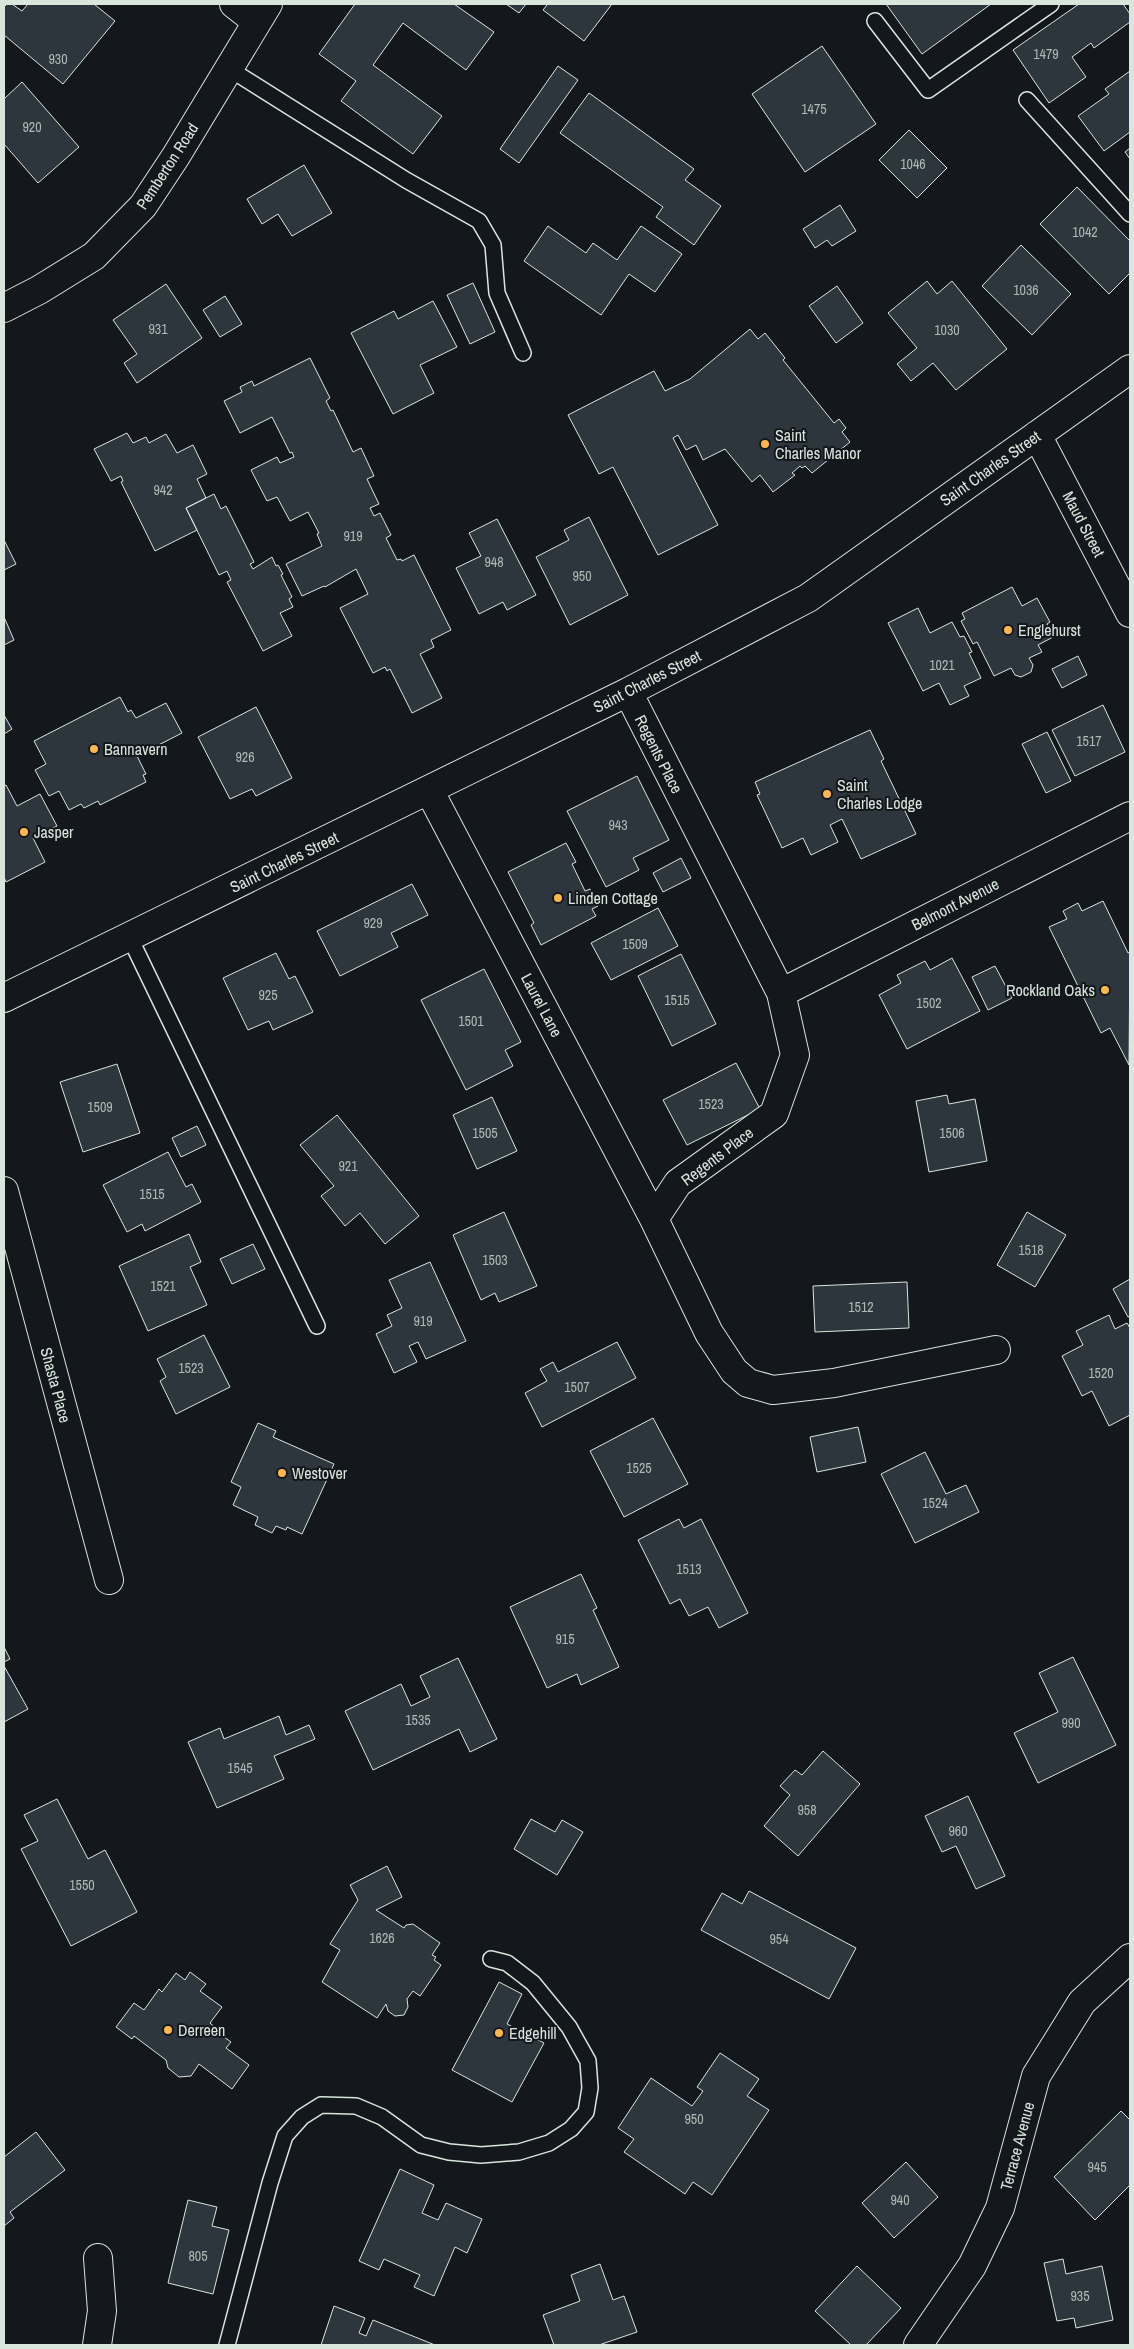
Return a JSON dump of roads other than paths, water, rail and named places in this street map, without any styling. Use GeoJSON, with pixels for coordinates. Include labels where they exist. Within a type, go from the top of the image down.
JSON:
{"type":"FeatureCollection","features":[{"type":"Feature","properties":{"kind":"street"},"geometry":{"type":"LineString","coordinates":[[234,4],[263,13]]}},
{"type":"Feature","properties":{"kind":"street","name":"Pemberton Road"},"geometry":{"type":"LineString","coordinates":[[4,308],[39,290],[94,256],[143,206],[176,156],[263,13]]}},
{"type":"Feature","properties":{"kind":"street","name":"Saint Charles Street"},"geometry":{"type":"LineString","coordinates":[[4,998],[130,938],[628,692],[808,598],[1130,369]]}},
{"type":"Feature","properties":{"kind":"street","name":"Maud Street"},"geometry":{"type":"LineString","coordinates":[[1037,435],[1130,613]]}},
{"type":"Feature","properties":{"kind":"street","name":"Regents Place"},"geometry":{"type":"LineString","coordinates":[[628,692],[781,992],[795,1055],[774,1114],[678,1183],[654,1219]]}},
{"type":"Feature","properties":{"kind":"street","name":"Laurel Lane"},"geometry":{"type":"LineString","coordinates":[[429,790],[654,1219]]}},
{"type":"Feature","properties":{"kind":"street","name":"Belmont Avenue"},"geometry":{"type":"LineString","coordinates":[[781,992],[1130,816]]}},
{"type":"Feature","properties":{"kind":"street","name":"Shasta Place"},"geometry":{"type":"LineString","coordinates":[[4,1191],[109,1580]]}},
{"type":"Feature","properties":{"kind":"street"},"geometry":{"type":"LineString","coordinates":[[654,1219],[708,1332],[734,1371],[748,1383],[773,1390],[834,1383],[996,1350]]}},
{"type":"Feature","properties":{"kind":"street","name":"Terrace Avenue"},"geometry":{"type":"LineString","coordinates":[[918,2345],[972,2266],[1000,2208],[1036,2076],[1082,2002],[1130,1958]]}},
{"type":"Feature","properties":{"kind":"street"},"geometry":{"type":"LineString","coordinates":[[97,2345],[102,2311],[98,2258]]}},
{"type":"Feature","properties":{"kind":"lane"},"geometry":{"type":"LineString","coordinates":[[875,21],[928,90],[1051,4]]}},
{"type":"Feature","properties":{"kind":"lane"},"geometry":{"type":"LineString","coordinates":[[228,68],[406,180],[479,221],[493,245],[497,293],[523,353]]}},
{"type":"Feature","properties":{"kind":"lane"},"geometry":{"type":"LineString","coordinates":[[1027,100],[1130,214]]}},
{"type":"Feature","properties":{"kind":"lane"},"geometry":{"type":"LineString","coordinates":[[130,938],[317,1326]]}},
{"type":"Feature","properties":{"kind":"lane"},"geometry":{"type":"LineString","coordinates":[[227,2345],[270,2184],[285,2136],[302,2117],[321,2105],[356,2106],[382,2116],[421,2145],[450,2152],[481,2155],[519,2152],[549,2143],[572,2129],[586,2112],[590,2088],[588,2061],[568,2027],[533,1983],[507,1963],[491,1958]]}},
{"type":"Feature","properties":{"kind":"place","name":"Saint Charles Manor"},"geometry":{"type":"Point","coordinates":[765,444]}},
{"type":"Feature","properties":{"kind":"place","name":"Englehurst"},"geometry":{"type":"Point","coordinates":[1008,630]}},
{"type":"Feature","properties":{"kind":"place","name":"Bannavern"},"geometry":{"type":"Point","coordinates":[94,749]}},
{"type":"Feature","properties":{"kind":"place","name":"Saint Charles Lodge"},"geometry":{"type":"Point","coordinates":[827,794]}},
{"type":"Feature","properties":{"kind":"place","name":"Jasper"},"geometry":{"type":"Point","coordinates":[24,832]}},
{"type":"Feature","properties":{"kind":"place","name":"Linden Cottage"},"geometry":{"type":"Point","coordinates":[558,898]}},
{"type":"Feature","properties":{"kind":"place","name":"Rockland Oaks"},"geometry":{"type":"Point","coordinates":[1105,990]}},
{"type":"Feature","properties":{"kind":"place","name":"Westover"},"geometry":{"type":"Point","coordinates":[282,1473]}},
{"type":"Feature","properties":{"kind":"place","name":"Derreen"},"geometry":{"type":"Point","coordinates":[168,2030]}},
{"type":"Feature","properties":{"kind":"place","name":"Edgehill"},"geometry":{"type":"Point","coordinates":[499,2033]}}]}
